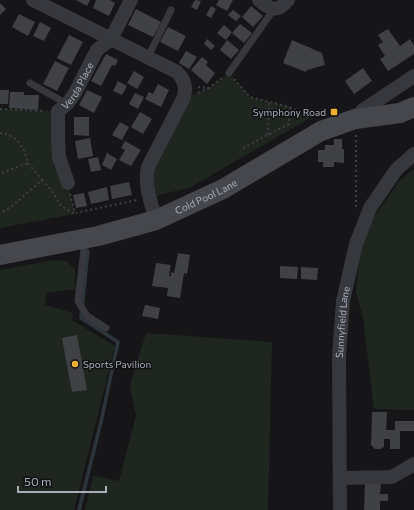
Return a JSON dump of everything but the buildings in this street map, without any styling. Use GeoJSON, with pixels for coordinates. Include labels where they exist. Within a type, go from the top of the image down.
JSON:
{"type":"FeatureCollection","features":[{"type":"Feature","properties":{"kind":"street"},"geometry":{"type":"LineString","coordinates":[[33,0],[177,72],[184,81],[185,86],[183,100],[148,167],[147,179],[149,198],[156,220]]}},
{"type":"Feature","properties":{"kind":"street"},"geometry":{"type":"LineString","coordinates":[[111,39],[131,0]]}},
{"type":"Feature","properties":{"kind":"street"},"geometry":{"type":"LineString","coordinates":[[259,0],[268,7],[274,9],[281,7],[288,0]]}},
{"type":"Feature","properties":{"kind":"street","name":"Verda Place"},"geometry":{"type":"LineString","coordinates":[[68,183],[59,157],[58,139],[63,108],[75,93],[97,50],[111,39]]}},
{"type":"Feature","properties":{"kind":"street"},"geometry":{"type":"LineString","coordinates":[[356,119],[362,110],[414,76]]}},
{"type":"Feature","properties":{"kind":"street","name":"Cold Pool Lane"},"geometry":{"type":"LineString","coordinates":[[0,255],[85,239],[156,220],[223,189],[320,131],[356,119],[409,112]]}},
{"type":"Feature","properties":{"kind":"street","name":"Sunnyfield Lane"},"geometry":{"type":"LineString","coordinates":[[340,510],[340,348],[343,301],[356,244],[370,208],[396,170],[414,154]]}},
{"type":"Feature","properties":{"kind":"street"},"geometry":{"type":"LineString","coordinates":[[341,478],[392,477],[414,464]]}},
{"type":"Feature","properties":{"kind":"lane"},"geometry":{"type":"LineString","coordinates":[[229,73],[274,9]]}},
{"type":"Feature","properties":{"kind":"lane"},"geometry":{"type":"LineString","coordinates":[[148,57],[171,10]]}},
{"type":"Feature","properties":{"kind":"lane"},"geometry":{"type":"LineString","coordinates":[[30,83],[63,108]]}},
{"type":"Feature","properties":{"kind":"lane"},"geometry":{"type":"LineString","coordinates":[[85,239],[78,302],[87,316],[106,328]]}},
{"type":"Feature","properties":{"kind":"path"},"geometry":{"type":"LineString","coordinates":[[185,86],[209,88],[229,73],[250,97],[290,107],[315,121]]}},
{"type":"Feature","properties":{"kind":"path"},"geometry":{"type":"LineString","coordinates":[[268,102],[268,135]]}},
{"type":"Feature","properties":{"kind":"path"},"geometry":{"type":"LineString","coordinates":[[243,148],[290,124],[290,107]]}},
{"type":"Feature","properties":{"kind":"path"},"geometry":{"type":"LineString","coordinates":[[0,109],[63,108]]}},
{"type":"Feature","properties":{"kind":"path"},"geometry":{"type":"LineString","coordinates":[[356,119],[356,213]]}},
{"type":"Feature","properties":{"kind":"path"},"geometry":{"type":"LineString","coordinates":[[0,133],[9,135],[17,140],[24,150],[28,163],[52,191],[61,206],[75,214],[75,212],[149,198]]}},
{"type":"Feature","properties":{"kind":"path"},"geometry":{"type":"LineString","coordinates":[[2,173],[28,163]]}},
{"type":"Feature","properties":{"kind":"path"},"geometry":{"type":"LineString","coordinates":[[0,214],[11,207],[42,180]]}},
{"type":"Feature","properties":{"kind":"path"},"geometry":{"type":"LineString","coordinates":[[68,183],[75,212]]}},
{"type":"Feature","properties":{"kind":"shaded area"},"geometry":{"type":"Polygon","coordinates":[[[229,73],[250,97],[290,107],[310,118],[191,187],[149,198],[147,179],[183,99],[209,88],[229,73]]]}},
{"type":"Feature","properties":{"kind":"shaded area"},"geometry":{"type":"Polygon","coordinates":[[[0,109],[58,111],[68,183],[75,214],[0,228],[0,109]]]}},
{"type":"Feature","properties":{"kind":"shaded area"},"geometry":{"type":"Polygon","coordinates":[[[414,169],[414,410],[374,409],[363,318],[356,292],[362,234],[400,180],[414,169]]]}},
{"type":"Feature","properties":{"kind":"shaded area"},"geometry":{"type":"Polygon","coordinates":[[[54,260],[66,261],[75,269],[75,289],[47,293],[45,305],[73,313],[72,320],[115,346],[74,510],[0,510],[0,270],[54,260]]]}},
{"type":"Feature","properties":{"kind":"shaded area"},"geometry":{"type":"Polygon","coordinates":[[[146,333],[272,342],[268,510],[85,510],[93,476],[119,481],[136,416],[130,385],[146,333]]]}},
{"type":"Feature","properties":{"kind":"waterway"},"geometry":{"type":"LineString","coordinates":[[79,510],[101,422],[118,342],[81,318],[88,251]]}},
{"type":"Feature","properties":{"kind":"place","name":"Symphony Road"},"geometry":{"type":"Point","coordinates":[334,112]}},
{"type":"Feature","properties":{"kind":"place","name":"Sports Pavilion"},"geometry":{"type":"Point","coordinates":[75,364]}}]}
